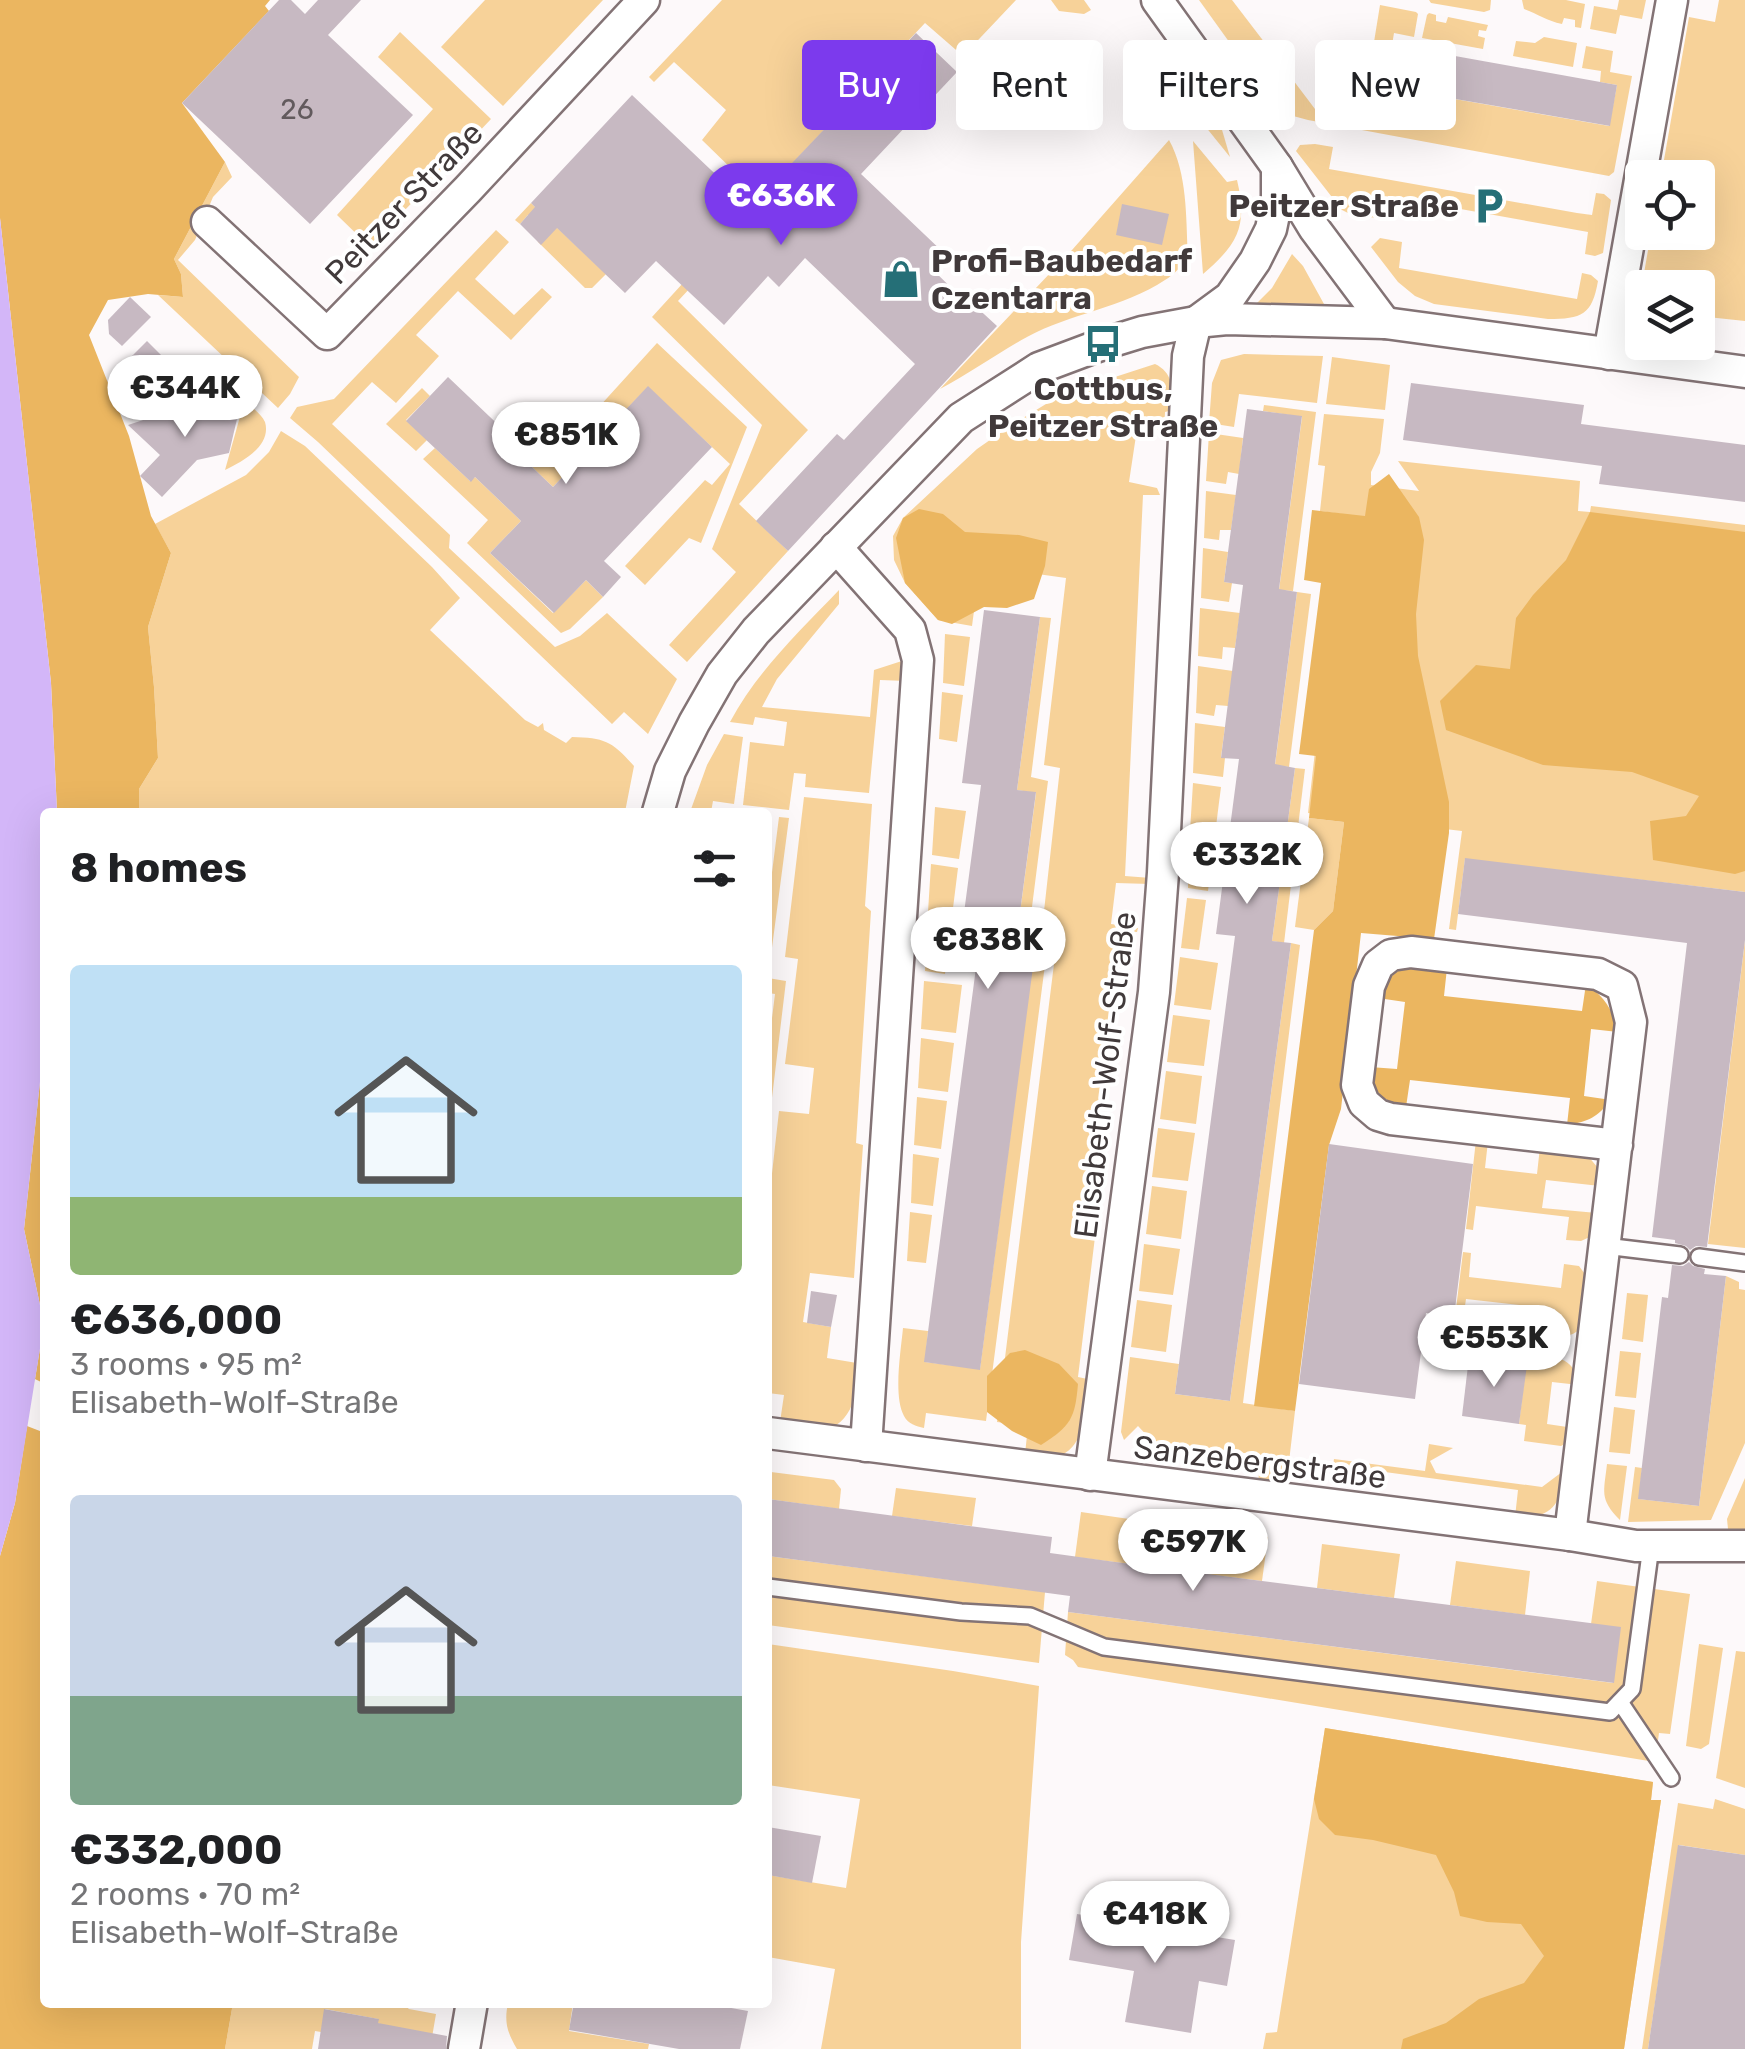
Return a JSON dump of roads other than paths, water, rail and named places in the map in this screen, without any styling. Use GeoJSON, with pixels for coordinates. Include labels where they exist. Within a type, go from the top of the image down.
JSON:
{"type":"FeatureCollection","features":[{"type":"Feature","properties":{"kind":"street","name":"Peitzer Straße"},"geometry":{"type":"LineString","coordinates":[[206,222],[327,334],[644,0]]}},
{"type":"Feature","properties":{"kind":"street"},"geometry":{"type":"LineString","coordinates":[[1157,0],[1384,323]]}},
{"type":"Feature","properties":{"kind":"street"},"geometry":{"type":"LineString","coordinates":[[1610,354],[1672,0]]}},
{"type":"Feature","properties":{"kind":"street"},"geometry":{"type":"LineString","coordinates":[[1196,322],[1230,296],[1255,261],[1274,214],[1277,167]]}},
{"type":"Feature","properties":{"kind":"street"},"geometry":{"type":"LineString","coordinates":[[659,808],[670,771],[694,722],[722,674],[756,631],[961,418],[1039,368],[1142,332],[1227,319],[1384,323],[1745,372]]}},
{"type":"Feature","properties":{"kind":"street","name":"Elisabeth-Wolf-Straße"},"geometry":{"type":"LineString","coordinates":[[1090,1476],[1154,992],[1188,356],[1196,322]]}},
{"type":"Feature","properties":{"kind":"street"},"geometry":{"type":"LineString","coordinates":[[836,547],[910,630],[918,660],[866,1446]]}},
{"type":"Feature","properties":{"kind":"street"},"geometry":{"type":"LineString","coordinates":[[1570,1536],[1632,1022],[1622,986],[1598,974],[1440,954],[1391,955],[1378,964],[1369,986],[1357,1085],[1364,1103],[1378,1115],[1617,1144]]}},
{"type":"Feature","properties":{"kind":"street","name":"Sanzebergstraße"},"geometry":{"type":"LineString","coordinates":[[772,1434],[1636,1546],[1745,1546]]}},
{"type":"Feature","properties":{"kind":"street"},"geometry":{"type":"LineString","coordinates":[[464,2049],[471,2008]]}},
{"type":"Feature","properties":{"kind":"lane"},"geometry":{"type":"LineString","coordinates":[[1606,1246],[1680,1255]]}},
{"type":"Feature","properties":{"kind":"lane"},"geometry":{"type":"LineString","coordinates":[[1699,1257],[1745,1263]]}},
{"type":"Feature","properties":{"kind":"lane"},"geometry":{"type":"LineString","coordinates":[[772,1587],[961,1612],[1030,1616],[1104,1647],[1610,1712],[1632,1689],[1650,1546]]}},
{"type":"Feature","properties":{"kind":"lane"},"geometry":{"type":"LineString","coordinates":[[1620,1702],[1671,1778]]}},
{"type":"Feature","properties":{"kind":"place","name":"Peitzer Straße"},"geometry":{"type":"Point","coordinates":[1489,206]}},
{"type":"Feature","properties":{"kind":"place","name":"Profi-Baubedarf Czentarra"},"geometry":{"type":"Point","coordinates":[901,279]}},
{"type":"Feature","properties":{"kind":"place","name":"Cottbus, Peitzer Straße"},"geometry":{"type":"Point","coordinates":[1103,344]}}]}
